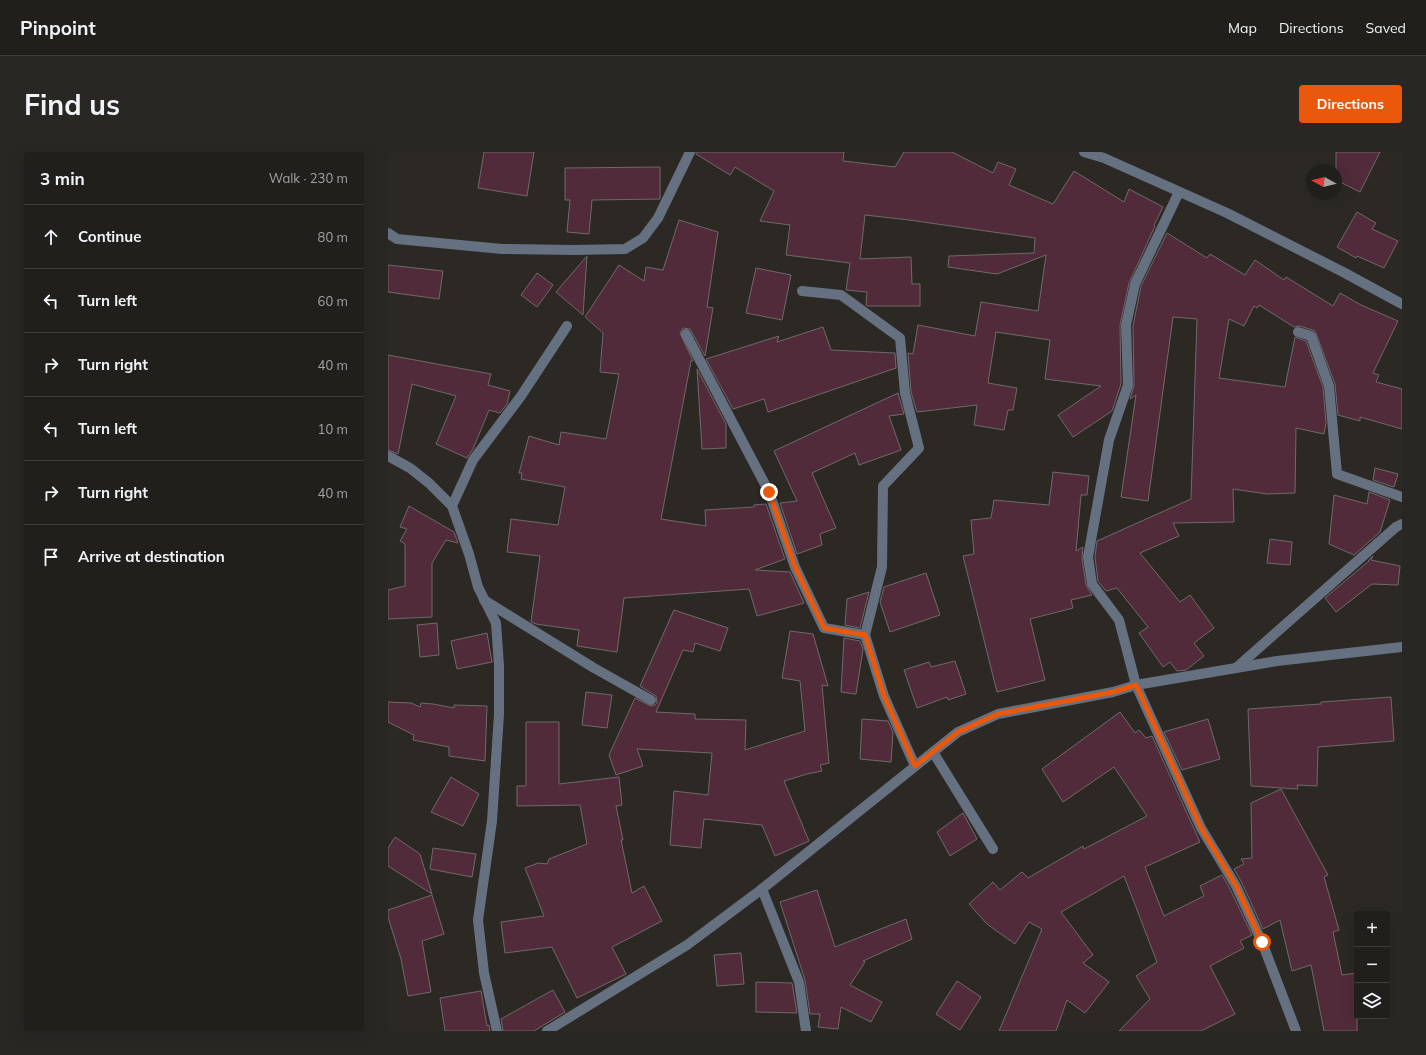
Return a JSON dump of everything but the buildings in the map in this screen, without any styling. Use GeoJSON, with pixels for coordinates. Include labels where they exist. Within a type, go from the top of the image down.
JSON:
{"type":"FeatureCollection","features":[{"type":"Feature","properties":{"kind":"street"},"geometry":{"type":"LineString","coordinates":[[388,233],[397,238],[502,249],[625,249],[643,238],[658,218],[690,152]]}},
{"type":"Feature","properties":{"kind":"street"},"geometry":{"type":"LineString","coordinates":[[1084,152],[1104,158],[1227,213],[1402,304]]}},
{"type":"Feature","properties":{"kind":"street"},"geometry":{"type":"LineString","coordinates":[[1179,192],[1135,284],[1126,325],[1128,385],[1108,440],[1088,557],[1092,584],[1119,620],[1136,685],[1201,828],[1236,886],[1262,942],[1296,1031]]}},
{"type":"Feature","properties":{"kind":"street"},"geometry":{"type":"LineString","coordinates":[[802,291],[841,295],[900,338],[905,394],[919,448],[883,486],[882,567],[865,635],[884,696],[915,766]]}},
{"type":"Feature","properties":{"kind":"street"},"geometry":{"type":"LineString","coordinates":[[452,506],[473,460],[521,396],[567,326]]}},
{"type":"Feature","properties":{"kind":"street"},"geometry":{"type":"LineString","coordinates":[[1298,332],[1311,336],[1329,386],[1337,474],[1402,497]]}},
{"type":"Feature","properties":{"kind":"street"},"geometry":{"type":"LineString","coordinates":[[686,334],[769,492],[795,567],[824,628],[865,635]]}},
{"type":"Feature","properties":{"kind":"street"},"geometry":{"type":"LineString","coordinates":[[388,456],[410,468],[429,483],[452,506],[469,554],[478,587],[496,623],[499,666],[499,714],[492,820],[478,920],[484,973],[497,1031]]}},
{"type":"Feature","properties":{"kind":"street"},"geometry":{"type":"LineString","coordinates":[[1236,668],[1396,527],[1402,524]]}},
{"type":"Feature","properties":{"kind":"street"},"geometry":{"type":"LineString","coordinates":[[484,600],[594,668],[651,700]]}},
{"type":"Feature","properties":{"kind":"street"},"geometry":{"type":"LineString","coordinates":[[547,1031],[687,945],[762,888],[958,732],[998,714],[1113,692],[1136,685],[1277,661],[1402,647]]}},
{"type":"Feature","properties":{"kind":"street"},"geometry":{"type":"LineString","coordinates":[[933,752],[993,849]]}},
{"type":"Feature","properties":{"kind":"street"},"geometry":{"type":"LineString","coordinates":[[762,888],[799,982],[806,1031]]}},
{"type":"Feature","properties":{"kind":"route"},"geometry":{"type":"LineString","coordinates":[[769,492],[795,567],[824,628],[865,635],[884,696],[915,766],[958,732],[998,714],[1113,692],[1136,685],[1201,828],[1236,886],[1262,942]]}}]}
